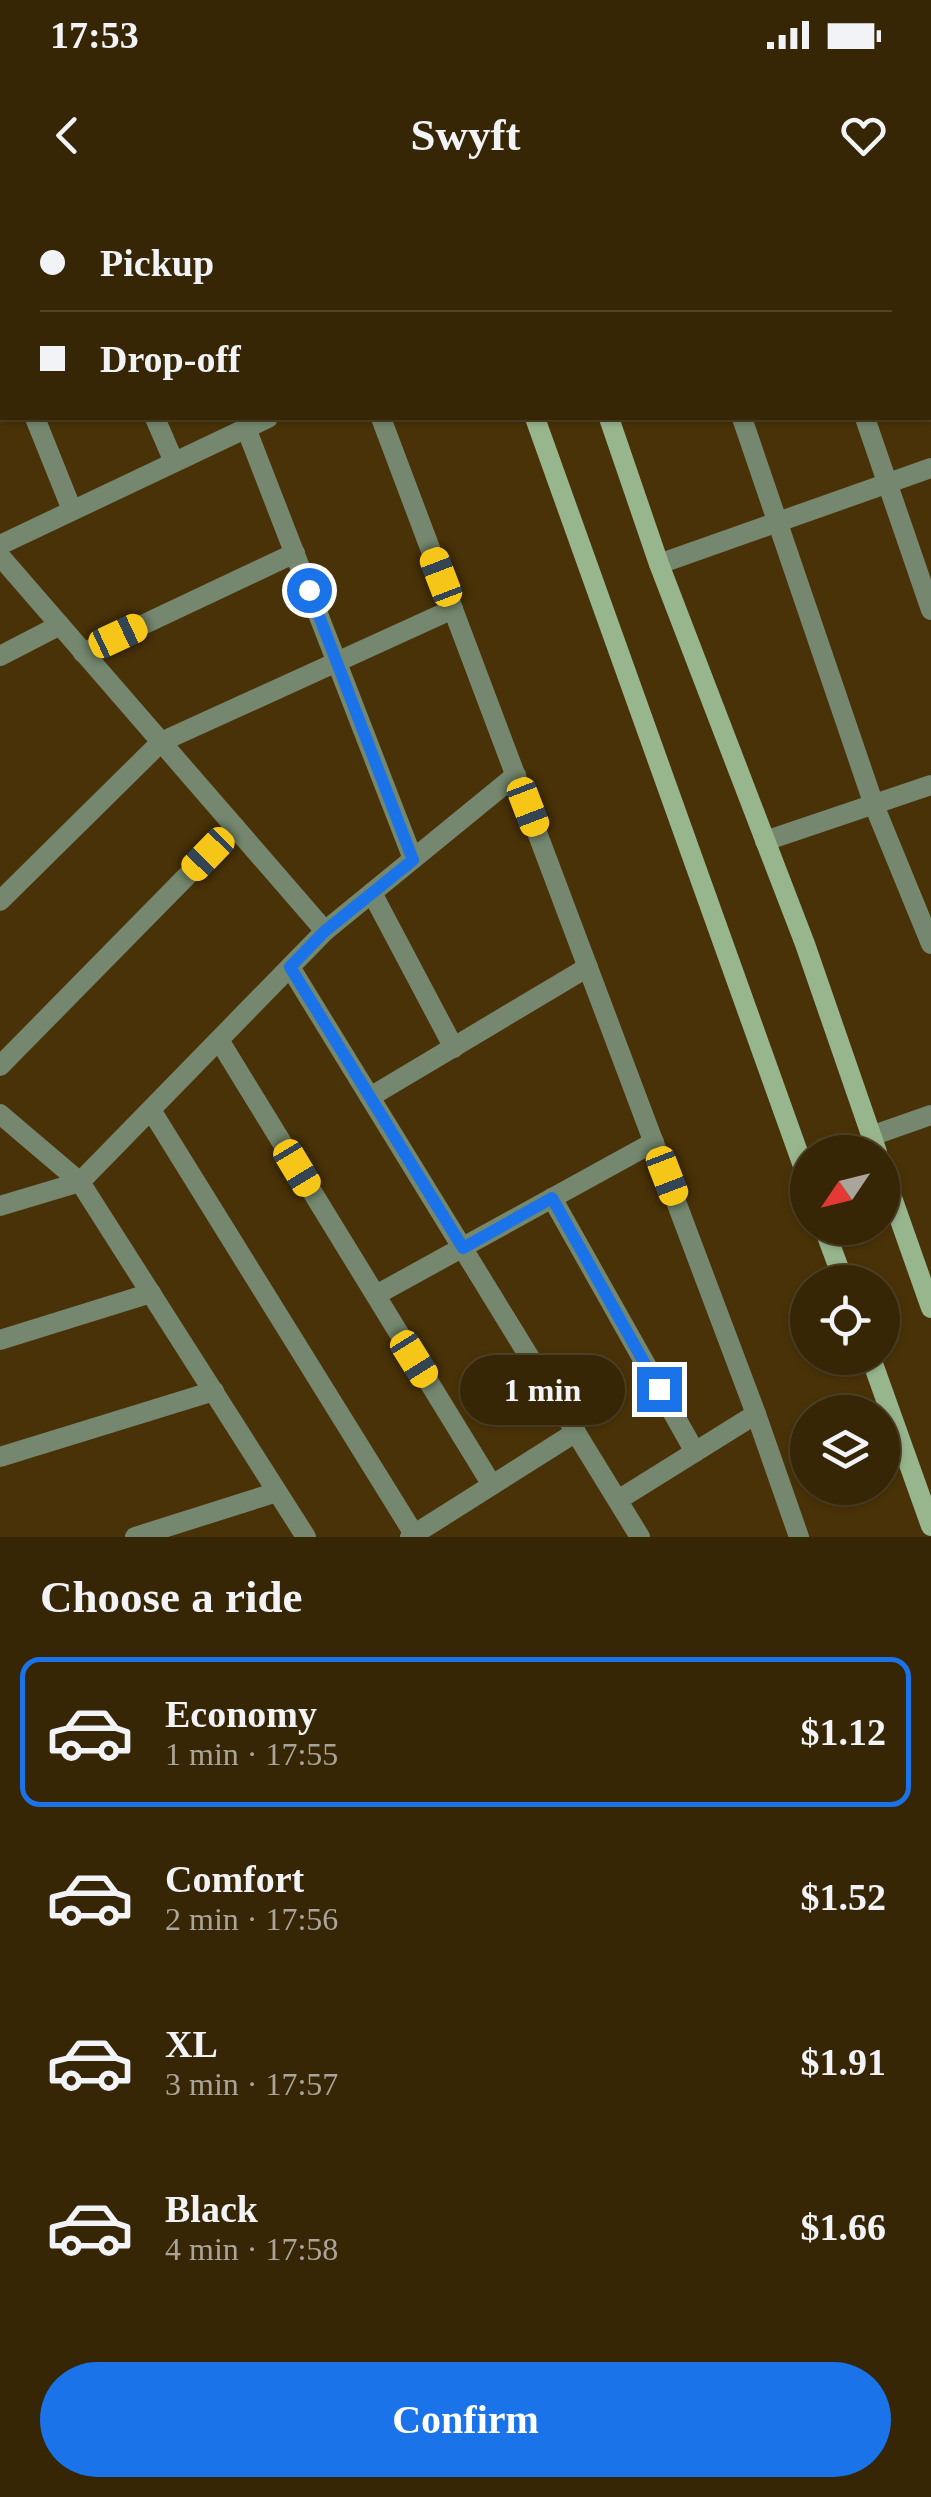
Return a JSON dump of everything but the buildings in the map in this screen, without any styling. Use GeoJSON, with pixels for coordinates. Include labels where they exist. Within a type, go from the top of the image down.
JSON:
{"type":"FeatureCollection","features":[{"type":"Feature","properties":{"kind":"street"},"geometry":{"type":"LineString","coordinates":[[36,420],[72,510]]}},
{"type":"Feature","properties":{"kind":"street"},"geometry":{"type":"LineString","coordinates":[[157,420],[174,462]]}},
{"type":"Feature","properties":{"kind":"street"},"geometry":{"type":"LineString","coordinates":[[0,545],[264,420]]}},
{"type":"Feature","properties":{"kind":"street"},"geometry":{"type":"LineString","coordinates":[[382,420],[800,1537]]}},
{"type":"Feature","properties":{"kind":"street"},"geometry":{"type":"LineString","coordinates":[[536,420],[792,1135]]}},
{"type":"Feature","properties":{"kind":"street"},"geometry":{"type":"LineString","coordinates":[[610,420],[659,564],[765,841],[871,1135]]}},
{"type":"Feature","properties":{"kind":"street"},"geometry":{"type":"LineString","coordinates":[[743,420],[874,805],[931,944]]}},
{"type":"Feature","properties":{"kind":"street"},"geometry":{"type":"LineString","coordinates":[[866,420],[931,610]]}},
{"type":"Feature","properties":{"kind":"street"},"geometry":{"type":"LineString","coordinates":[[246,428],[413,860]]}},
{"type":"Feature","properties":{"kind":"street"},"geometry":{"type":"LineString","coordinates":[[659,564],[931,468]]}},
{"type":"Feature","properties":{"kind":"street"},"geometry":{"type":"LineString","coordinates":[[84,652],[295,553]]}},
{"type":"Feature","properties":{"kind":"street"},"geometry":{"type":"LineString","coordinates":[[0,556],[325,931]]}},
{"type":"Feature","properties":{"kind":"street"},"geometry":{"type":"LineString","coordinates":[[0,902],[161,742],[453,609]]}},
{"type":"Feature","properties":{"kind":"street"},"geometry":{"type":"LineString","coordinates":[[0,656],[60,626]]}},
{"type":"Feature","properties":{"kind":"street"},"geometry":{"type":"LineString","coordinates":[[0,1206],[80,1182],[325,931],[516,775]]}},
{"type":"Feature","properties":{"kind":"street"},"geometry":{"type":"LineString","coordinates":[[765,841],[931,786]]}},
{"type":"Feature","properties":{"kind":"street"},"geometry":{"type":"LineString","coordinates":[[0,1066],[234,827]]}},
{"type":"Feature","properties":{"kind":"street"},"geometry":{"type":"LineString","coordinates":[[372,893],[454,1048]]}},
{"type":"Feature","properties":{"kind":"street"},"geometry":{"type":"LineString","coordinates":[[290,967],[640,1537]]}},
{"type":"Feature","properties":{"kind":"street"},"geometry":{"type":"LineString","coordinates":[[370,1097],[588,968]]}},
{"type":"Feature","properties":{"kind":"street"},"geometry":{"type":"LineString","coordinates":[[219,1040],[492,1485]]}},
{"type":"Feature","properties":{"kind":"street"},"geometry":{"type":"LineString","coordinates":[[150,1110],[412,1536],[576,1432]]}},
{"type":"Feature","properties":{"kind":"street"},"geometry":{"type":"LineString","coordinates":[[0,1114],[80,1182],[306,1537]]}},
{"type":"Feature","properties":{"kind":"street"},"geometry":{"type":"LineString","coordinates":[[892,1135],[931,1115]]}},
{"type":"Feature","properties":{"kind":"street"},"geometry":{"type":"LineString","coordinates":[[376,1295],[654,1142]]}},
{"type":"Feature","properties":{"kind":"street"},"geometry":{"type":"LineString","coordinates":[[552,1198],[695,1452]]}},
{"type":"Feature","properties":{"kind":"street"},"geometry":{"type":"LineString","coordinates":[[900,1220],[931,1308]]}},
{"type":"Feature","properties":{"kind":"street"},"geometry":{"type":"LineString","coordinates":[[0,1340],[151,1293]]}},
{"type":"Feature","properties":{"kind":"street"},"geometry":{"type":"LineString","coordinates":[[877,1375],[931,1526]]}},
{"type":"Feature","properties":{"kind":"street"},"geometry":{"type":"LineString","coordinates":[[0,1457],[214,1391]]}},
{"type":"Feature","properties":{"kind":"street"},"geometry":{"type":"LineString","coordinates":[[618,1500],[756,1414]]}},
{"type":"Feature","properties":{"kind":"street"},"geometry":{"type":"LineString","coordinates":[[135,1537],[277,1492]]}},
{"type":"Feature","properties":{"kind":"route"},"geometry":{"type":"LineString","coordinates":[[309,590],[413,860],[325,931],[290,967],[463,1248],[552,1198],[659,1389]]}}]}
